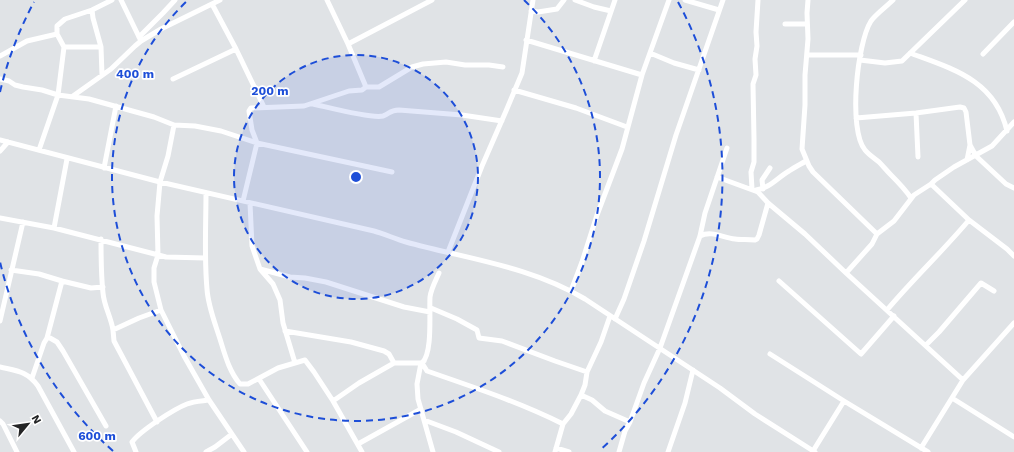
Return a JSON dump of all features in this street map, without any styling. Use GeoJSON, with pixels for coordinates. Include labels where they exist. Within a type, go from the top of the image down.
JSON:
{"type":"FeatureCollection","features":[{"type":"Feature","properties":{"kind":"street"},"geometry":{"type":"LineString","coordinates":[[39,150],[58,95],[64,47],[56,29],[60,22],[75,15],[92,10],[112,0]]}},
{"type":"Feature","properties":{"kind":"street"},"geometry":{"type":"LineString","coordinates":[[121,0],[140,39]]}},
{"type":"Feature","properties":{"kind":"street"},"geometry":{"type":"LineString","coordinates":[[73,96],[111,69],[128,54],[175,0]]}},
{"type":"Feature","properties":{"kind":"street"},"geometry":{"type":"LineString","coordinates":[[140,39],[221,0]]}},
{"type":"Feature","properties":{"kind":"street"},"geometry":{"type":"LineString","coordinates":[[328,0],[366,87]]}},
{"type":"Feature","properties":{"kind":"street"},"geometry":{"type":"LineString","coordinates":[[348,44],[432,0]]}},
{"type":"Feature","properties":{"kind":"street"},"geometry":{"type":"LineString","coordinates":[[448,252],[482,166],[522,72],[533,0]]}},
{"type":"Feature","properties":{"kind":"street"},"geometry":{"type":"LineString","coordinates":[[531,11],[538,12],[556,10],[564,0]]}},
{"type":"Feature","properties":{"kind":"street"},"geometry":{"type":"LineString","coordinates":[[575,0],[611,11]]}},
{"type":"Feature","properties":{"kind":"street"},"geometry":{"type":"LineString","coordinates":[[594,61],[615,0]]}},
{"type":"Feature","properties":{"kind":"street"},"geometry":{"type":"LineString","coordinates":[[571,291],[597,214],[622,149],[642,75],[669,0]]}},
{"type":"Feature","properties":{"kind":"street"},"geometry":{"type":"LineString","coordinates":[[685,0],[719,10]]}},
{"type":"Feature","properties":{"kind":"street"},"geometry":{"type":"LineString","coordinates":[[569,452],[556,450],[563,424],[571,414],[581,395],[585,385],[587,372],[612,317],[624,299],[644,241],[676,135],[723,0]]}},
{"type":"Feature","properties":{"kind":"street"},"geometry":{"type":"LineString","coordinates":[[754,190],[751,172],[754,162],[754,84],[756,75],[754,59],[757,46],[756,32],[758,0]]}},
{"type":"Feature","properties":{"kind":"street"},"geometry":{"type":"LineString","coordinates":[[808,0],[802,150],[806,161],[814,172],[877,234]]}},
{"type":"Feature","properties":{"kind":"street"},"geometry":{"type":"LineString","coordinates":[[893,0],[871,21],[865,37],[860,57],[855,105],[856,118],[859,137],[865,150],[903,186],[911,198]]}},
{"type":"Feature","properties":{"kind":"street"},"geometry":{"type":"LineString","coordinates":[[807,55],[860,57],[885,63],[902,61],[966,0]]}},
{"type":"Feature","properties":{"kind":"street"},"geometry":{"type":"LineString","coordinates":[[212,4],[264,107]]}},
{"type":"Feature","properties":{"kind":"street"},"geometry":{"type":"LineString","coordinates":[[92,10],[92,18],[101,47],[102,75]]}},
{"type":"Feature","properties":{"kind":"street"},"geometry":{"type":"LineString","coordinates":[[983,54],[1014,22]]}},
{"type":"Feature","properties":{"kind":"street"},"geometry":{"type":"LineString","coordinates":[[785,24],[807,24]]}},
{"type":"Feature","properties":{"kind":"street"},"geometry":{"type":"LineString","coordinates":[[0,56],[27,42],[57,34]]}},
{"type":"Feature","properties":{"kind":"street"},"geometry":{"type":"LineString","coordinates":[[526,40],[642,75]]}},
{"type":"Feature","properties":{"kind":"street"},"geometry":{"type":"LineString","coordinates":[[64,47],[101,47]]}},
{"type":"Feature","properties":{"kind":"street"},"geometry":{"type":"LineString","coordinates":[[173,79],[236,49]]}},
{"type":"Feature","properties":{"kind":"street"},"geometry":{"type":"LineString","coordinates":[[650,53],[674,63],[699,70]]}},
{"type":"Feature","properties":{"kind":"street"},"geometry":{"type":"LineString","coordinates":[[910,53],[961,73],[982,88],[996,106],[1007,131]]}},
{"type":"Feature","properties":{"kind":"street"},"geometry":{"type":"LineString","coordinates":[[243,201],[257,143],[252,130],[249,111],[251,108],[304,106],[349,91],[362,90],[366,87],[379,87],[390,82],[412,67],[423,64],[446,62],[465,65],[489,65],[503,67]]}},
{"type":"Feature","properties":{"kind":"street"},"geometry":{"type":"LineString","coordinates":[[0,80],[9,81],[19,86],[42,90],[58,95],[89,99],[161,119],[174,125],[194,126],[221,131],[257,143],[392,172]]}},
{"type":"Feature","properties":{"kind":"street"},"geometry":{"type":"LineString","coordinates":[[514,90],[576,108],[627,127]]}},
{"type":"Feature","properties":{"kind":"street"},"geometry":{"type":"LineString","coordinates":[[312,104],[372,116],[383,116],[393,110],[399,110],[462,115],[502,121]]}},
{"type":"Feature","properties":{"kind":"street"},"geometry":{"type":"LineString","coordinates":[[104,168],[116,106]]}},
{"type":"Feature","properties":{"kind":"street"},"geometry":{"type":"LineString","coordinates":[[856,118],[916,113],[960,107],[964,108],[966,112],[970,145],[967,160]]}},
{"type":"Feature","properties":{"kind":"street"},"geometry":{"type":"LineString","coordinates":[[916,113],[918,157]]}},
{"type":"Feature","properties":{"kind":"street"},"geometry":{"type":"LineString","coordinates":[[846,274],[872,244],[877,234],[894,221],[914,195],[931,184],[945,172],[992,146],[1014,122]]}},
{"type":"Feature","properties":{"kind":"street"},"geometry":{"type":"LineString","coordinates":[[174,125],[160,182],[157,216],[158,255],[154,268],[154,282],[161,310],[184,356],[209,400],[244,452]]}},
{"type":"Feature","properties":{"kind":"street"},"geometry":{"type":"LineString","coordinates":[[0,140],[67,159],[160,182],[374,231],[405,242],[493,262],[535,275],[571,291],[720,388],[755,414],[814,451],[844,402]]}},
{"type":"Feature","properties":{"kind":"street"},"geometry":{"type":"LineString","coordinates":[[0,151],[8,142]]}},
{"type":"Feature","properties":{"kind":"street"},"geometry":{"type":"LineString","coordinates":[[970,145],[976,156],[1006,184],[1014,188]]}},
{"type":"Feature","properties":{"kind":"street"},"geometry":{"type":"LineString","coordinates":[[619,452],[625,431],[660,348],[700,236],[705,213],[727,148]]}},
{"type":"Feature","properties":{"kind":"street"},"geometry":{"type":"LineString","coordinates":[[54,228],[67,159]]}},
{"type":"Feature","properties":{"kind":"street"},"geometry":{"type":"LineString","coordinates":[[754,190],[763,189],[806,161]]}},
{"type":"Feature","properties":{"kind":"street"},"geometry":{"type":"LineString","coordinates":[[763,189],[762,180],[770,168]]}},
{"type":"Feature","properties":{"kind":"street"},"geometry":{"type":"LineString","coordinates":[[717,177],[754,190],[805,234],[846,274],[926,344],[964,380]]}},
{"type":"Feature","properties":{"kind":"street"},"geometry":{"type":"LineString","coordinates":[[931,184],[968,220],[1014,256]]}},
{"type":"Feature","properties":{"kind":"street"},"geometry":{"type":"LineString","coordinates":[[206,193],[205,258],[207,289],[210,307],[229,367],[235,378],[240,384],[248,384],[278,368],[305,360],[307,361],[333,401],[362,452]]}},
{"type":"Feature","properties":{"kind":"street"},"geometry":{"type":"LineString","coordinates":[[250,203],[252,246],[260,269],[273,284],[280,300],[281,314],[285,331],[295,363]]}},
{"type":"Feature","properties":{"kind":"street"},"geometry":{"type":"LineString","coordinates":[[700,236],[714,234],[734,239],[755,240],[759,235],[768,203]]}},
{"type":"Feature","properties":{"kind":"street"},"geometry":{"type":"LineString","coordinates":[[0,218],[54,228],[101,239],[158,255],[205,258]]}},
{"type":"Feature","properties":{"kind":"street"},"geometry":{"type":"LineString","coordinates":[[887,310],[968,220]]}},
{"type":"Feature","properties":{"kind":"street"},"geometry":{"type":"LineString","coordinates":[[0,321],[23,222]]}},
{"type":"Feature","properties":{"kind":"street"},"geometry":{"type":"LineString","coordinates":[[101,239],[101,259],[105,304],[111,320],[114,341],[157,422]]}},
{"type":"Feature","properties":{"kind":"street"},"geometry":{"type":"LineString","coordinates":[[260,269],[290,277],[326,282],[404,307],[430,310],[458,319],[477,330],[479,338],[502,341],[587,372]]}},
{"type":"Feature","properties":{"kind":"street"},"geometry":{"type":"LineString","coordinates":[[11,270],[39,274],[91,288],[103,287]]}},
{"type":"Feature","properties":{"kind":"street"},"geometry":{"type":"LineString","coordinates":[[433,452],[418,399],[417,390],[430,324],[430,296],[439,273]]}},
{"type":"Feature","properties":{"kind":"street"},"geometry":{"type":"LineString","coordinates":[[32,378],[47,338],[62,281]]}},
{"type":"Feature","properties":{"kind":"street"},"geometry":{"type":"LineString","coordinates":[[779,282],[861,354],[894,316]]}},
{"type":"Feature","properties":{"kind":"street"},"geometry":{"type":"LineString","coordinates":[[926,344],[939,332],[981,283],[994,291]]}},
{"type":"Feature","properties":{"kind":"street"},"geometry":{"type":"LineString","coordinates":[[113,330],[161,310]]}},
{"type":"Feature","properties":{"kind":"street"},"geometry":{"type":"LineString","coordinates":[[921,448],[964,380],[1014,323]]}},
{"type":"Feature","properties":{"kind":"street"},"geometry":{"type":"LineString","coordinates":[[285,331],[351,342],[384,351],[389,354],[394,363]]}},
{"type":"Feature","properties":{"kind":"street"},"geometry":{"type":"LineString","coordinates":[[47,338],[57,342],[106,426]]}},
{"type":"Feature","properties":{"kind":"street"},"geometry":{"type":"LineString","coordinates":[[770,354],[844,402],[928,452]]}},
{"type":"Feature","properties":{"kind":"street"},"geometry":{"type":"LineString","coordinates":[[333,401],[359,383],[394,363],[423,362]]}},
{"type":"Feature","properties":{"kind":"street"},"geometry":{"type":"LineString","coordinates":[[423,362],[422,363],[427,371],[472,386],[540,413],[563,424]]}},
{"type":"Feature","properties":{"kind":"street"},"geometry":{"type":"LineString","coordinates":[[0,368],[24,373],[32,378],[38,386],[74,452]]}},
{"type":"Feature","properties":{"kind":"street"},"geometry":{"type":"LineString","coordinates":[[668,452],[685,403],[693,370]]}},
{"type":"Feature","properties":{"kind":"street"},"geometry":{"type":"LineString","coordinates":[[259,379],[307,452]]}},
{"type":"Feature","properties":{"kind":"street"},"geometry":{"type":"LineString","coordinates":[[581,395],[592,400],[605,411],[630,422]]}},
{"type":"Feature","properties":{"kind":"street"},"geometry":{"type":"LineString","coordinates":[[952,398],[1014,437]]}},
{"type":"Feature","properties":{"kind":"street"},"geometry":{"type":"LineString","coordinates":[[136,452],[132,442],[140,434],[188,404],[209,400]]}},
{"type":"Feature","properties":{"kind":"street"},"geometry":{"type":"LineString","coordinates":[[358,444],[421,408]]}},
{"type":"Feature","properties":{"kind":"street"},"geometry":{"type":"LineString","coordinates":[[424,420],[456,432],[500,452]]}},
{"type":"Feature","properties":{"kind":"street"},"geometry":{"type":"LineString","coordinates":[[1,424],[17,452]]}},
{"type":"Feature","properties":{"kind":"street"},"geometry":{"type":"LineString","coordinates":[[206,452],[232,434]]}}]}
